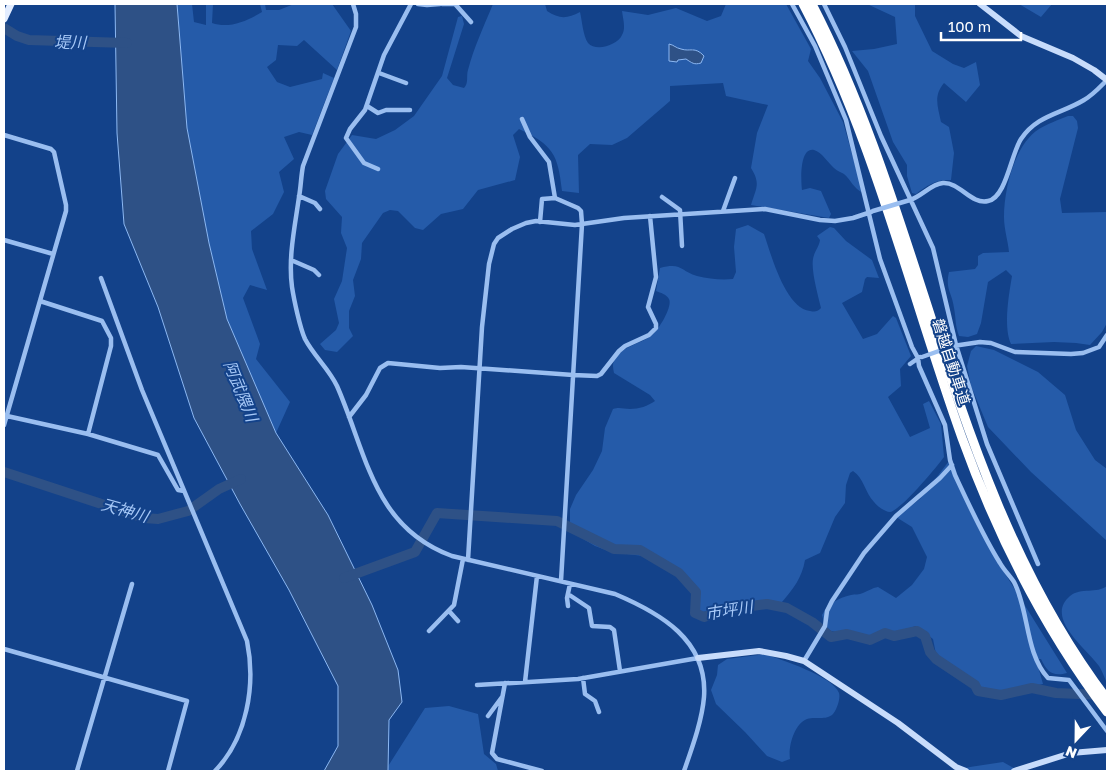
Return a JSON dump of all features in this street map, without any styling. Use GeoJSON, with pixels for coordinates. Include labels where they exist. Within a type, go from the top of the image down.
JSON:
{"type":"FeatureCollection","features":[{"type":"Feature","properties":{"kind":"highway","name":"磐越自動車道"},"geometry":{"type":"LineString","coordinates":[[803,4],[831,63],[856,123],[888,212],[940,375],[976,474],[998,527],[1053,632],[1107,699]]}},
{"type":"Feature","properties":{"kind":"highway","name":"磐越自動車道"},"geometry":{"type":"LineString","coordinates":[[812,4],[838,58],[863,119],[898,218],[948,373],[983,470],[1005,522],[1029,571],[1076,660],[1107,712]]}},
{"type":"Feature","properties":{"kind":"main road"},"geometry":{"type":"LineString","coordinates":[[4,19],[11,4]]}},
{"type":"Feature","properties":{"kind":"street"},"geometry":{"type":"LineString","coordinates":[[353,4],[356,14],[356,27],[303,166],[300,196],[295,218],[291,260],[292,287],[305,339],[333,379],[380,494],[396,519],[414,536],[440,552],[466,560],[615,594],[635,603],[678,631],[698,658],[703,680],[704,697],[699,722],[684,771]]}},
{"type":"Feature","properties":{"kind":"street"},"geometry":{"type":"LineString","coordinates":[[378,169],[364,163],[346,138],[350,129],[366,110],[384,55],[411,4]]}},
{"type":"Feature","properties":{"kind":"street"},"geometry":{"type":"LineString","coordinates":[[418,4],[456,4],[471,22]]}},
{"type":"Feature","properties":{"kind":"street"},"geometry":{"type":"LineString","coordinates":[[792,4],[815,46],[846,120],[871,212],[883,268],[912,346],[920,357],[919,366],[945,425],[952,466],[1000,564],[1014,583],[1029,638],[1044,673],[1048,678],[1069,680],[1107,731]]}},
{"type":"Feature","properties":{"kind":"street"},"geometry":{"type":"LineString","coordinates":[[824,4],[846,47],[870,110],[933,248],[954,345],[987,444],[1038,564]]}},
{"type":"Feature","properties":{"kind":"street"},"geometry":{"type":"LineString","coordinates":[[429,631],[454,605],[466,560],[486,285],[494,244],[498,238],[526,223],[540,222],[567,226],[650,216],[723,211],[765,209],[828,221],[853,218],[910,200],[931,187],[944,183],[958,187],[977,200],[989,201],[994,199],[1000,192],[1017,146],[1031,127],[1044,118],[1061,112],[1084,100],[1107,80],[1073,58],[1022,36],[980,4]]}},
{"type":"Feature","properties":{"kind":"street"},"geometry":{"type":"LineString","coordinates":[[379,73],[406,83]]}},
{"type":"Feature","properties":{"kind":"street"},"geometry":{"type":"LineString","coordinates":[[367,106],[378,113],[386,110],[410,110]]}},
{"type":"Feature","properties":{"kind":"street"},"geometry":{"type":"LineString","coordinates":[[522,119],[530,137],[549,162],[555,198]]}},
{"type":"Feature","properties":{"kind":"street"},"geometry":{"type":"LineString","coordinates":[[4,135],[51,149],[54,152],[66,205],[4,425]]}},
{"type":"Feature","properties":{"kind":"street"},"geometry":{"type":"LineString","coordinates":[[723,211],[735,178]]}},
{"type":"Feature","properties":{"kind":"street"},"geometry":{"type":"LineString","coordinates":[[300,196],[315,203],[320,209]]}},
{"type":"Feature","properties":{"kind":"street"},"geometry":{"type":"LineString","coordinates":[[540,222],[542,200],[555,198],[581,211],[582,224],[562,582]]}},
{"type":"Feature","properties":{"kind":"street"},"geometry":{"type":"LineString","coordinates":[[662,198],[680,210],[682,246]]}},
{"type":"Feature","properties":{"kind":"street"},"geometry":{"type":"LineString","coordinates":[[349,417],[366,396],[380,368],[388,363],[415,367],[597,376],[601,374],[619,351],[625,346],[650,336],[656,328],[648,306],[656,276],[650,216]]}},
{"type":"Feature","properties":{"kind":"street"},"geometry":{"type":"LineString","coordinates":[[4,240],[53,254]]}},
{"type":"Feature","properties":{"kind":"street"},"geometry":{"type":"LineString","coordinates":[[291,260],[314,270],[319,275]]}},
{"type":"Feature","properties":{"kind":"street"},"geometry":{"type":"LineString","coordinates":[[101,278],[142,390],[246,641],[251,679],[243,721],[229,753],[215,771]]}},
{"type":"Feature","properties":{"kind":"street"},"geometry":{"type":"LineString","coordinates":[[40,301],[102,320],[111,338],[111,346],[88,434]]}},
{"type":"Feature","properties":{"kind":"street"},"geometry":{"type":"LineString","coordinates":[[910,364],[920,357],[954,345],[980,342],[991,343],[1015,352],[1082,353],[1099,346],[1107,335]]}},
{"type":"Feature","properties":{"kind":"street"},"geometry":{"type":"LineString","coordinates":[[6,416],[88,434],[158,456],[178,490],[184,491]]}},
{"type":"Feature","properties":{"kind":"street"},"geometry":{"type":"LineString","coordinates":[[804,661],[825,626],[827,611],[832,601],[864,553],[896,516],[952,466]]}},
{"type":"Feature","properties":{"kind":"street"},"geometry":{"type":"LineString","coordinates":[[525,682],[537,576]]}},
{"type":"Feature","properties":{"kind":"street"},"geometry":{"type":"LineString","coordinates":[[77,771],[132,584]]}},
{"type":"Feature","properties":{"kind":"street"},"geometry":{"type":"LineString","coordinates":[[568,606],[570,584]]}},
{"type":"Feature","properties":{"kind":"street"},"geometry":{"type":"LineString","coordinates":[[568,594],[590,608],[592,626],[614,630],[620,671]]}},
{"type":"Feature","properties":{"kind":"street"},"geometry":{"type":"LineString","coordinates":[[449,611],[458,621]]}},
{"type":"Feature","properties":{"kind":"street"},"geometry":{"type":"LineString","coordinates":[[4,649],[187,701],[168,771]]}},
{"type":"Feature","properties":{"kind":"street"},"geometry":{"type":"LineString","coordinates":[[477,686],[583,678],[698,658],[758,651],[804,661],[898,723],[956,767],[966,771]]}},
{"type":"Feature","properties":{"kind":"street"},"geometry":{"type":"LineString","coordinates":[[583,678],[585,694],[595,701],[599,712]]}},
{"type":"Feature","properties":{"kind":"street"},"geometry":{"type":"LineString","coordinates":[[505,683],[492,753],[497,759],[542,771]]}},
{"type":"Feature","properties":{"kind":"street"},"geometry":{"type":"LineString","coordinates":[[488,716],[503,696]]}},
{"type":"Feature","properties":{"kind":"street"},"geometry":{"type":"LineString","coordinates":[[1014,771],[1071,753],[1107,750]]}},
{"type":"Feature","properties":{"kind":"shaded area"},"geometry":{"type":"Polygon","coordinates":[[[177,4],[192,4],[194,22],[206,25],[206,4],[213,4],[212,23],[231,25],[262,12],[260,4],[265,4],[266,10],[279,10],[294,4],[332,4],[351,31],[337,70],[304,40],[297,46],[278,45],[276,60],[267,67],[277,82],[290,87],[322,79],[323,73],[334,78],[312,135],[299,132],[284,137],[294,159],[279,172],[284,192],[273,214],[251,231],[252,249],[267,290],[250,285],[243,298],[260,344],[256,359],[290,402],[276,433],[227,319],[209,243],[187,128],[177,4]]]}},
{"type":"Feature","properties":{"kind":"shaded area"},"geometry":{"type":"Polygon","coordinates":[[[493,4],[545,4],[547,11],[555,16],[563,17],[580,12],[586,40],[592,46],[601,47],[612,44],[620,39],[624,26],[622,11],[648,15],[676,8],[707,21],[721,16],[726,4],[786,4],[811,49],[808,61],[820,78],[843,122],[863,193],[844,174],[835,169],[822,155],[814,150],[809,151],[803,159],[801,173],[802,190],[810,188],[821,191],[831,214],[829,218],[751,205],[757,182],[751,168],[757,133],[768,105],[726,96],[723,83],[670,86],[670,101],[627,138],[612,145],[590,144],[578,155],[579,193],[562,191],[556,159],[552,152],[540,140],[519,129],[513,135],[520,157],[515,180],[478,190],[463,209],[441,214],[423,230],[415,228],[398,211],[390,210],[383,213],[362,243],[361,259],[353,280],[355,296],[349,311],[349,328],[353,336],[337,352],[325,350],[320,344],[336,330],[339,323],[334,299],[342,281],[347,248],[341,233],[342,217],[326,199],[325,191],[338,154],[352,135],[376,139],[395,130],[414,116],[442,76],[458,17],[462,16],[464,24],[447,78],[453,85],[464,88],[473,53],[493,4]],[[674,45],[678,60],[687,59],[691,63],[693,49],[681,50],[674,45]]]}},
{"type":"Feature","properties":{"kind":"shaded area"},"geometry":{"type":"Polygon","coordinates":[[[867,4],[915,4],[915,16],[932,51],[953,64],[964,68],[976,62],[980,85],[966,102],[944,83],[938,92],[941,122],[949,127],[954,153],[951,180],[941,180],[932,183],[916,194],[912,193],[907,176],[907,165],[893,142],[868,71],[852,51],[897,44],[895,17],[867,4]]]}},
{"type":"Feature","properties":{"kind":"shaded area"},"geometry":{"type":"Polygon","coordinates":[[[1019,4],[1052,4],[1041,17],[1019,4]]]}},
{"type":"Feature","properties":{"kind":"shaded area"},"geometry":{"type":"Polygon","coordinates":[[[1068,116],[1073,116],[1077,121],[1078,128],[1060,199],[1062,213],[1107,212],[1107,323],[1102,332],[1090,345],[1054,342],[1011,344],[1007,320],[1012,276],[1006,270],[988,282],[981,323],[977,334],[968,337],[959,336],[948,287],[949,272],[975,269],[978,265],[978,256],[983,253],[1009,252],[1004,221],[1004,206],[1008,182],[1017,157],[1030,136],[1039,129],[1068,116]]]}},
{"type":"Feature","properties":{"kind":"shaded area"},"geometry":{"type":"Polygon","coordinates":[[[748,225],[764,234],[780,279],[793,301],[801,308],[810,311],[816,311],[821,308],[813,270],[814,256],[820,240],[817,236],[830,227],[834,228],[846,241],[872,260],[879,278],[867,277],[862,292],[842,303],[863,339],[877,334],[893,316],[896,318],[911,356],[900,369],[901,386],[888,397],[910,437],[930,428],[923,404],[929,401],[941,424],[944,457],[902,505],[890,512],[875,504],[860,478],[853,471],[850,473],[846,485],[845,503],[835,517],[820,553],[805,560],[799,578],[782,602],[778,604],[763,603],[738,609],[722,608],[703,612],[696,608],[693,590],[668,567],[643,556],[611,552],[595,546],[570,531],[570,509],[576,495],[593,470],[602,451],[605,428],[613,409],[637,408],[655,401],[650,395],[614,373],[613,363],[622,351],[651,336],[667,313],[670,303],[669,299],[656,291],[660,268],[673,266],[702,277],[733,279],[736,272],[734,247],[736,229],[748,225]]]}},
{"type":"Feature","properties":{"kind":"shaded area"},"geometry":{"type":"Polygon","coordinates":[[[976,346],[994,350],[1038,372],[1065,395],[1076,430],[1095,460],[1107,469],[1107,541],[1031,472],[988,427],[971,386],[967,366],[971,351],[976,346]]]}},
{"type":"Feature","properties":{"kind":"shaded area"},"geometry":{"type":"Polygon","coordinates":[[[949,461],[999,564],[1067,673],[1054,674],[1048,670],[1041,659],[1036,659],[1043,684],[997,693],[973,684],[940,661],[936,654],[933,639],[916,626],[866,638],[831,631],[825,626],[822,615],[830,605],[842,598],[862,594],[878,587],[896,598],[912,585],[924,569],[927,557],[912,527],[896,517],[920,499],[949,461]]]}},
{"type":"Feature","properties":{"kind":"shaded area"},"geometry":{"type":"Polygon","coordinates":[[[1107,586],[1107,684],[1099,666],[1070,633],[1062,614],[1063,605],[1074,593],[1099,590],[1107,586]]]}},
{"type":"Feature","properties":{"kind":"shaded area"},"geometry":{"type":"Polygon","coordinates":[[[765,654],[794,664],[817,675],[835,687],[839,693],[838,704],[833,714],[824,718],[810,718],[802,722],[795,731],[791,742],[790,759],[782,762],[767,756],[716,704],[711,690],[717,675],[718,665],[727,659],[765,654]]]}},
{"type":"Feature","properties":{"kind":"shaded area"},"geometry":{"type":"Polygon","coordinates":[[[449,706],[478,714],[484,754],[496,764],[498,771],[385,771],[425,708],[449,706]]]}},
{"type":"Feature","properties":{"kind":"shaded area"},"geometry":{"type":"Polygon","coordinates":[[[1003,762],[1019,771],[954,771],[970,767],[1003,762]]]}},
{"type":"Feature","properties":{"kind":"water","name":"阿武隈川"},"geometry":{"type":"Polygon","coordinates":[[[115,4],[177,4],[187,128],[209,243],[227,319],[276,433],[328,515],[372,605],[398,670],[402,702],[389,720],[388,771],[324,771],[338,746],[338,686],[289,590],[194,418],[158,307],[124,224],[117,133],[115,4]]]}},
{"type":"Feature","properties":{"kind":"water"},"geometry":{"type":"Polygon","coordinates":[[[669,44],[684,50],[698,51],[704,56],[701,63],[693,63],[686,59],[678,60],[677,62],[669,61],[669,44]]]}},
{"type":"Feature","properties":{"kind":"waterway","name":"堤川"},"geometry":{"type":"LineString","coordinates":[[4,28],[17,36],[29,40],[127,43]]}},
{"type":"Feature","properties":{"kind":"waterway","name":"天神川"},"geometry":{"type":"LineString","coordinates":[[4,472],[144,518],[158,519],[188,511],[219,489],[241,479]]}},
{"type":"Feature","properties":{"kind":"waterway","name":"市坪川"},"geometry":{"type":"LineString","coordinates":[[344,578],[415,552],[437,513],[557,521],[614,549],[640,550],[679,573],[696,592],[695,613],[704,617],[726,609],[767,604],[787,608],[812,622],[831,637],[847,634],[870,640],[885,633],[894,636],[917,631],[925,636],[930,652],[936,659],[975,685],[978,691],[1001,695],[1032,688],[1056,693],[1103,695]]}}]}
